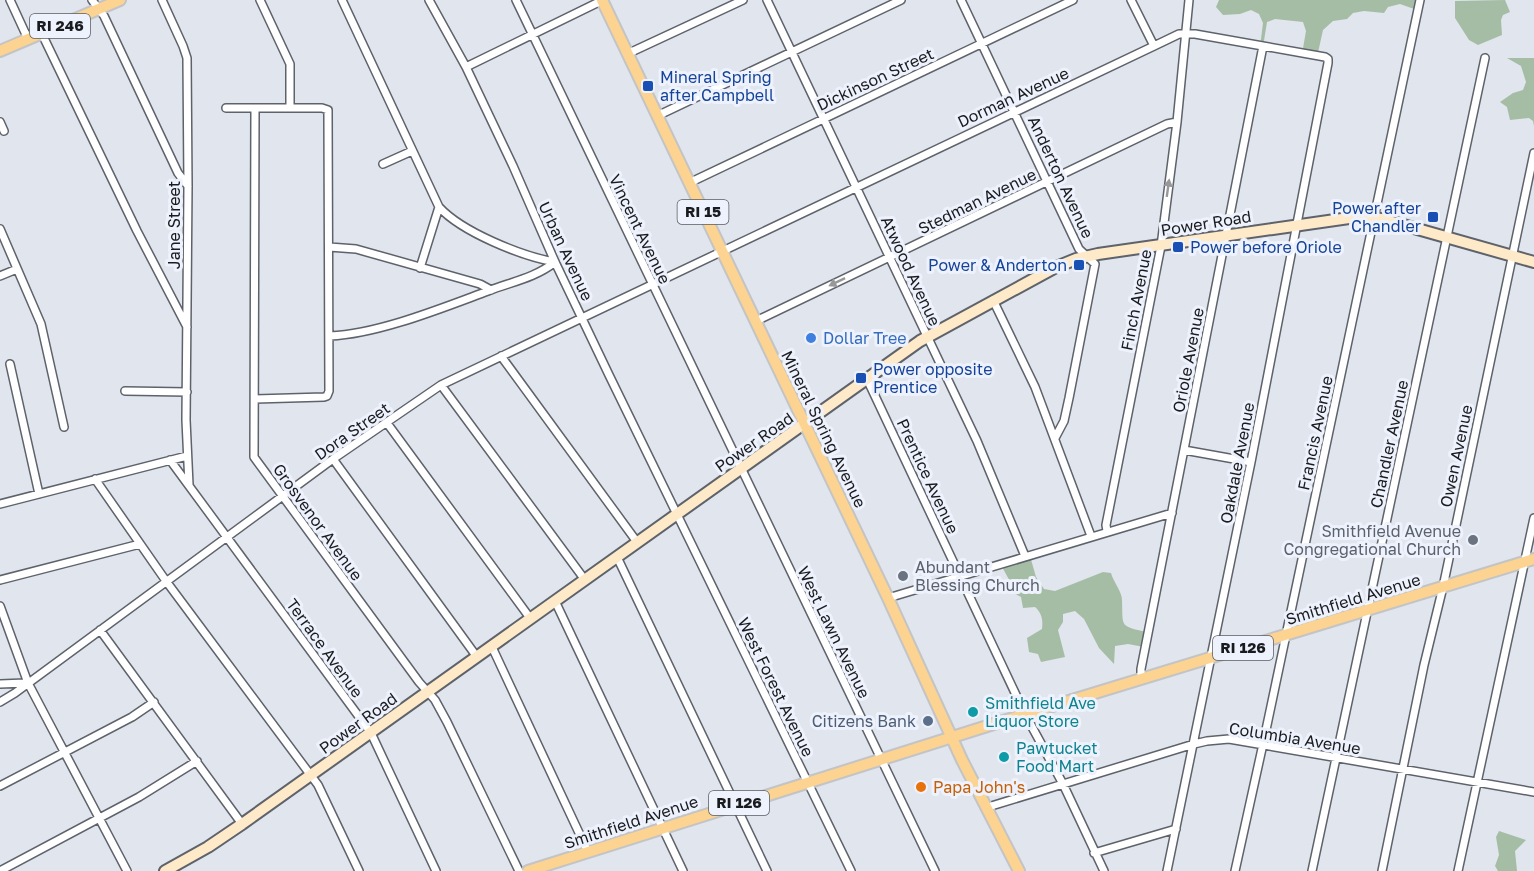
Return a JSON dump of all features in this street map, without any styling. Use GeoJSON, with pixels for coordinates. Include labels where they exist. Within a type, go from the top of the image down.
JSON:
{"type":"FeatureCollection","features":[{"type":"Feature","properties":{"kind":"main road","name":"RI 246"},"geometry":{"type":"LineString","coordinates":[[0,51],[42,34],[95,5],[120,0]]}},
{"type":"Feature","properties":{"kind":"main road","name":"Mineral Spring Avenue"},"geometry":{"type":"LineString","coordinates":[[602,0],[888,598],[951,737],[1019,871]]}},
{"type":"Feature","properties":{"kind":"main road","name":"Power Road"},"geometry":{"type":"LineString","coordinates":[[165,871],[208,847],[311,776],[927,336],[1054,268],[1087,256],[1356,217],[1373,218],[1534,262]]}},
{"type":"Feature","properties":{"kind":"main road","name":"Smithfield Avenue"},"geometry":{"type":"LineString","coordinates":[[528,871],[1025,714],[1529,561]]}},
{"type":"Feature","properties":{"kind":"street"},"geometry":{"type":"LineString","coordinates":[[10,0],[28,39]]}},
{"type":"Feature","properties":{"kind":"street","name":"Jane Street"},"geometry":{"type":"LineString","coordinates":[[162,0],[187,58],[187,456]]}},
{"type":"Feature","properties":{"kind":"street"},"geometry":{"type":"LineString","coordinates":[[260,0],[290,64],[290,108]]}},
{"type":"Feature","properties":{"kind":"street"},"geometry":{"type":"LineString","coordinates":[[342,0],[439,207],[458,223],[480,234],[543,260],[555,262]]}},
{"type":"Feature","properties":{"kind":"street","name":"Urban Avenue"},"geometry":{"type":"LineString","coordinates":[[429,0],[466,67],[555,262],[677,515]]}},
{"type":"Feature","properties":{"kind":"street","name":"Vincent Avenue"},"geometry":{"type":"LineString","coordinates":[[516,0],[741,469]]}},
{"type":"Feature","properties":{"kind":"street"},"geometry":{"type":"LineString","coordinates":[[466,67],[602,0]]}},
{"type":"Feature","properties":{"kind":"street"},"geometry":{"type":"LineString","coordinates":[[627,54],[743,0]]}},
{"type":"Feature","properties":{"kind":"street","name":"Atwood Avenue"},"geometry":{"type":"LineString","coordinates":[[767,0],[977,441],[1025,556]]}},
{"type":"Feature","properties":{"kind":"street"},"geometry":{"type":"LineString","coordinates":[[657,116],[901,0]]}},
{"type":"Feature","properties":{"kind":"street","name":"Anderton Avenue"},"geometry":{"type":"LineString","coordinates":[[961,0],[1049,181],[1079,249],[1095,264],[1064,421],[1055,438]]}},
{"type":"Feature","properties":{"kind":"street","name":"Dickinson Street"},"geometry":{"type":"LineString","coordinates":[[689,183],[1073,0]]}},
{"type":"Feature","properties":{"kind":"street"},"geometry":{"type":"LineString","coordinates":[[1131,0],[1154,46]]}},
{"type":"Feature","properties":{"kind":"street","name":"Finch Avenue"},"geometry":{"type":"LineString","coordinates":[[1107,531],[1106,525],[1161,246],[1177,122],[1189,0]]}},
{"type":"Feature","properties":{"kind":"street","name":"Francis Avenue"},"geometry":{"type":"LineString","coordinates":[[1235,871],[1420,0]]}},
{"type":"Feature","properties":{"kind":"street"},"geometry":{"type":"LineString","coordinates":[[95,5],[104,16],[178,173],[188,186]]}},
{"type":"Feature","properties":{"kind":"street"},"geometry":{"type":"LineString","coordinates":[[1186,33],[1263,46]]}},
{"type":"Feature","properties":{"kind":"street","name":"Dorman Avenue"},"geometry":{"type":"LineString","coordinates":[[722,251],[1015,111],[1179,34],[1186,33]]}},
{"type":"Feature","properties":{"kind":"street"},"geometry":{"type":"LineString","coordinates":[[42,34],[187,329]]}},
{"type":"Feature","properties":{"kind":"street","name":"Oakdale Avenue"},"geometry":{"type":"LineString","coordinates":[[1167,871],[1251,462],[1328,59],[1263,46]]}},
{"type":"Feature","properties":{"kind":"street","name":"Oriole Avenue"},"geometry":{"type":"LineString","coordinates":[[1140,679],[1263,46]]}},
{"type":"Feature","properties":{"kind":"street","name":"Chandler Avenue"},"geometry":{"type":"LineString","coordinates":[[1312,871],[1485,58]]}},
{"type":"Feature","properties":{"kind":"street"},"geometry":{"type":"LineString","coordinates":[[226,108],[322,108],[328,110],[329,392],[327,396],[255,399]]}},
{"type":"Feature","properties":{"kind":"street","name":"Grosvenor Avenue"},"geometry":{"type":"LineString","coordinates":[[255,108],[254,457],[435,700],[519,871]]}},
{"type":"Feature","properties":{"kind":"street","name":"Stedman Avenue"},"geometry":{"type":"LineString","coordinates":[[756,321],[1167,124],[1177,122]]}},
{"type":"Feature","properties":{"kind":"street"},"geometry":{"type":"LineString","coordinates":[[0,123],[4,131]]}},
{"type":"Feature","properties":{"kind":"street"},"geometry":{"type":"LineString","coordinates":[[383,164],[412,151]]}},
{"type":"Feature","properties":{"kind":"street","name":"Owen Avenue"},"geometry":{"type":"LineString","coordinates":[[1382,871],[1534,153]]}},
{"type":"Feature","properties":{"kind":"street"},"geometry":{"type":"LineString","coordinates":[[420,268],[439,207]]}},
{"type":"Feature","properties":{"kind":"street"},"geometry":{"type":"LineString","coordinates":[[0,229],[44,333],[64,427]]}},
{"type":"Feature","properties":{"kind":"street"},"geometry":{"type":"LineString","coordinates":[[329,247],[356,249],[480,284],[491,290]]}},
{"type":"Feature","properties":{"kind":"street","name":"Dora Street"},"geometry":{"type":"LineString","coordinates":[[0,702],[333,459],[441,385],[722,251]]}},
{"type":"Feature","properties":{"kind":"street"},"geometry":{"type":"LineString","coordinates":[[330,336],[358,333],[502,287],[544,270],[555,262]]}},
{"type":"Feature","properties":{"kind":"street"},"geometry":{"type":"LineString","coordinates":[[0,276],[17,269]]}},
{"type":"Feature","properties":{"kind":"street"},"geometry":{"type":"LineString","coordinates":[[993,300],[1035,387],[1091,536]]}},
{"type":"Feature","properties":{"kind":"street"},"geometry":{"type":"LineString","coordinates":[[501,356],[637,542]]}},
{"type":"Feature","properties":{"kind":"street"},"geometry":{"type":"LineString","coordinates":[[10,364],[39,494]]}},
{"type":"Feature","properties":{"kind":"street","name":"Prentice Avenue"},"geometry":{"type":"LineString","coordinates":[[867,379],[1025,714],[1063,784],[1104,871]]}},
{"type":"Feature","properties":{"kind":"street"},"geometry":{"type":"LineString","coordinates":[[441,385],[585,580]]}},
{"type":"Feature","properties":{"kind":"street"},"geometry":{"type":"LineString","coordinates":[[124,391],[187,392]]}},
{"type":"Feature","properties":{"kind":"street"},"geometry":{"type":"LineString","coordinates":[[387,423],[530,618]]}},
{"type":"Feature","properties":{"kind":"street"},"geometry":{"type":"LineString","coordinates":[[1184,450],[1251,462]]}},
{"type":"Feature","properties":{"kind":"street"},"geometry":{"type":"LineString","coordinates":[[0,504],[187,456],[189,485]]}},
{"type":"Feature","properties":{"kind":"street"},"geometry":{"type":"LineString","coordinates":[[333,459],[477,657]]}},
{"type":"Feature","properties":{"kind":"street","name":"Terrace Avenue"},"geometry":{"type":"LineString","coordinates":[[170,460],[371,733],[436,871]]}},
{"type":"Feature","properties":{"kind":"street","name":"West Lawn Avenue"},"geometry":{"type":"LineString","coordinates":[[741,469],[935,871]]}},
{"type":"Feature","properties":{"kind":"street"},"geometry":{"type":"LineString","coordinates":[[96,479],[166,581],[311,776],[324,796],[359,871]]}},
{"type":"Feature","properties":{"kind":"street"},"geometry":{"type":"LineString","coordinates":[[888,598],[1172,513]]}},
{"type":"Feature","properties":{"kind":"street","name":"West Forest Avenue"},"geometry":{"type":"LineString","coordinates":[[677,515],[851,871]]}},
{"type":"Feature","properties":{"kind":"street"},"geometry":{"type":"LineString","coordinates":[[1458,871],[1529,561],[1534,518]]}},
{"type":"Feature","properties":{"kind":"street"},"geometry":{"type":"LineString","coordinates":[[0,580],[140,544]]}},
{"type":"Feature","properties":{"kind":"street"},"geometry":{"type":"LineString","coordinates":[[617,557],[767,871]]}},
{"type":"Feature","properties":{"kind":"street"},"geometry":{"type":"LineString","coordinates":[[555,601],[683,871]]}},
{"type":"Feature","properties":{"kind":"street"},"geometry":{"type":"LineString","coordinates":[[0,606],[28,683],[127,871]]}},
{"type":"Feature","properties":{"kind":"street"},"geometry":{"type":"LineString","coordinates":[[100,630],[242,824]]}},
{"type":"Feature","properties":{"kind":"street"},"geometry":{"type":"LineString","coordinates":[[492,646],[588,852]]}},
{"type":"Feature","properties":{"kind":"street"},"geometry":{"type":"LineString","coordinates":[[0,684],[28,683]]}},
{"type":"Feature","properties":{"kind":"street"},"geometry":{"type":"LineString","coordinates":[[0,786],[132,717],[154,702]]}},
{"type":"Feature","properties":{"kind":"street","name":"Columbia Avenue"},"geometry":{"type":"LineString","coordinates":[[988,807],[1194,744],[1229,739],[1534,792]]}},
{"type":"Feature","properties":{"kind":"street"},"geometry":{"type":"LineString","coordinates":[[0,871],[168,781],[197,761]]}},
{"type":"Feature","properties":{"kind":"street"},"geometry":{"type":"LineString","coordinates":[[1094,853],[1176,829]]}},
{"type":"Feature","properties":{"kind":"green space"},"geometry":{"type":"Polygon","coordinates":[[[1219,0],[1419,0],[1417,10],[1400,4],[1388,7],[1384,13],[1364,11],[1353,13],[1347,19],[1333,21],[1323,30],[1317,57],[1302,54],[1306,31],[1303,22],[1275,19],[1267,22],[1263,47],[1260,47],[1263,23],[1259,14],[1251,10],[1240,14],[1223,15],[1216,7],[1219,0]]]}},
{"type":"Feature","properties":{"kind":"green space"},"geometry":{"type":"Polygon","coordinates":[[[1505,0],[1510,12],[1503,15],[1501,20],[1502,35],[1478,45],[1469,40],[1455,18],[1455,1],[1505,0]]]}},
{"type":"Feature","properties":{"kind":"green space"},"geometry":{"type":"Polygon","coordinates":[[[1507,58],[1534,58],[1534,126],[1533,121],[1529,118],[1510,120],[1507,107],[1500,102],[1513,93],[1523,90],[1526,82],[1521,66],[1507,58]]]}},
{"type":"Feature","properties":{"kind":"green space"},"geometry":{"type":"Polygon","coordinates":[[[1030,556],[1036,577],[1044,589],[1055,591],[1103,572],[1111,573],[1122,597],[1124,624],[1147,632],[1144,647],[1128,644],[1115,646],[1114,664],[1099,648],[1084,619],[1075,611],[1063,614],[1063,622],[1058,630],[1065,657],[1041,662],[1038,654],[1029,652],[1027,638],[1042,629],[1041,614],[1035,607],[1023,608],[1021,597],[1014,593],[1001,564],[1030,556]]]}},
{"type":"Feature","properties":{"kind":"green space"},"geometry":{"type":"Polygon","coordinates":[[[1499,831],[1526,840],[1515,851],[1517,871],[1498,871],[1495,866],[1499,855],[1496,837],[1499,831]]]}},
{"type":"Feature","properties":{"kind":"place","name":"Mineral Spring after Campbell"},"geometry":{"type":"Point","coordinates":[648,86]}},
{"type":"Feature","properties":{"kind":"place","name":"Power after Chandler"},"geometry":{"type":"Point","coordinates":[1433,217]}},
{"type":"Feature","properties":{"kind":"place","name":"Power before Oriole"},"geometry":{"type":"Point","coordinates":[1178,247]}},
{"type":"Feature","properties":{"kind":"place","name":"Power & Anderton"},"geometry":{"type":"Point","coordinates":[1079,265]}},
{"type":"Feature","properties":{"kind":"place","name":"Dollar Tree"},"geometry":{"type":"Point","coordinates":[811,338]}},
{"type":"Feature","properties":{"kind":"place","name":"Power opposite Prentice"},"geometry":{"type":"Point","coordinates":[861,378]}},
{"type":"Feature","properties":{"kind":"place","name":"Smithfield Avenue Congregational Church"},"geometry":{"type":"Point","coordinates":[1473,540]}},
{"type":"Feature","properties":{"kind":"place","name":"Abundant Blessing Church"},"geometry":{"type":"Point","coordinates":[903,576]}},
{"type":"Feature","properties":{"kind":"place","name":"Smithfield Ave Liquor Store"},"geometry":{"type":"Point","coordinates":[973,712]}},
{"type":"Feature","properties":{"kind":"place","name":"Citizens Bank"},"geometry":{"type":"Point","coordinates":[928,721]}},
{"type":"Feature","properties":{"kind":"place","name":"Pawtucket Food Mart"},"geometry":{"type":"Point","coordinates":[1004,757]}},
{"type":"Feature","properties":{"kind":"place","name":"Papa John's"},"geometry":{"type":"Point","coordinates":[921,787]}}]}
